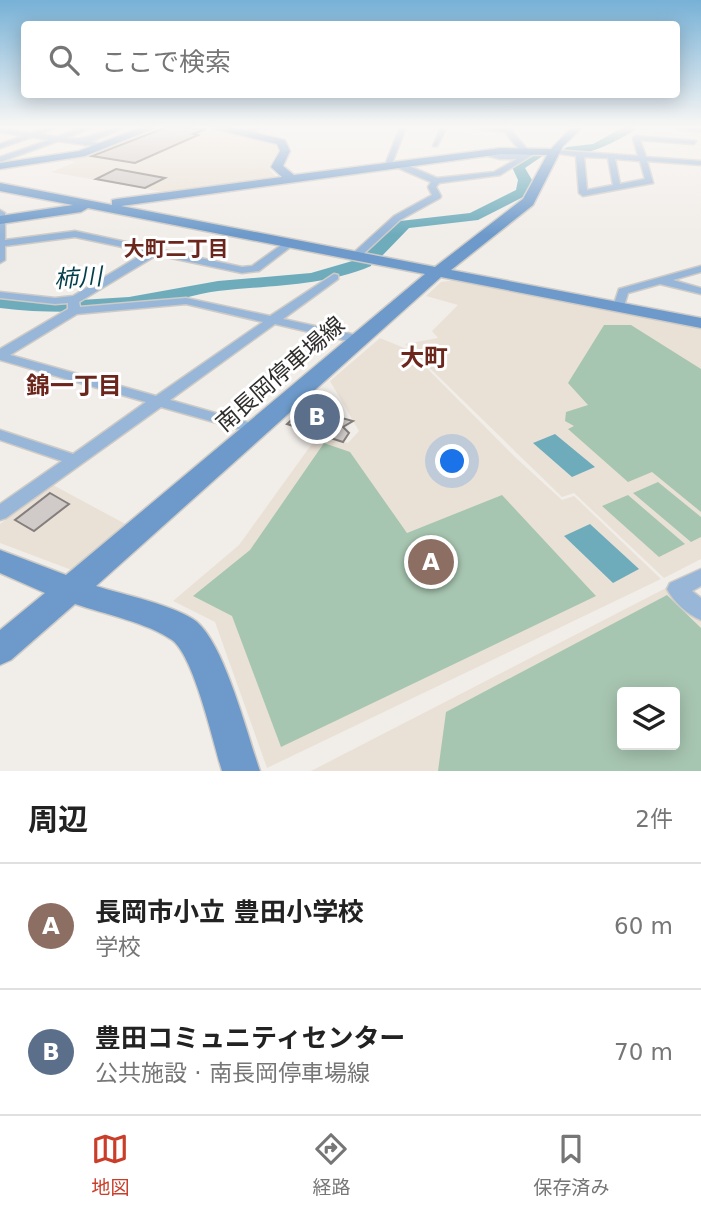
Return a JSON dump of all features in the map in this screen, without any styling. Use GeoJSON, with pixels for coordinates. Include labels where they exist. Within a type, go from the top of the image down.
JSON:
{"type":"FeatureCollection","features":[{"type":"Feature","properties":{"kind":"street"},"geometry":{"type":"LineString","coordinates":[[0,166],[22,163]]}},
{"type":"Feature","properties":{"kind":"street"},"geometry":{"type":"LineString","coordinates":[[279,163],[277,167],[291,179]]}},
{"type":"Feature","properties":{"kind":"street"},"geometry":{"type":"LineString","coordinates":[[0,220],[415,163]]}},
{"type":"Feature","properties":{"kind":"street"},"geometry":{"type":"LineString","coordinates":[[393,166],[436,181],[499,174],[517,163]]}},
{"type":"Feature","properties":{"kind":"street","name":"南長岡停車場線"},"geometry":{"type":"LineString","coordinates":[[0,650],[439,271],[528,202],[534,196],[533,163]]}},
{"type":"Feature","properties":{"kind":"street"},"geometry":{"type":"LineString","coordinates":[[581,163],[583,193],[650,181],[643,163]]}},
{"type":"Feature","properties":{"kind":"street"},"geometry":{"type":"LineString","coordinates":[[612,163],[617,187]]}},
{"type":"Feature","properties":{"kind":"street"},"geometry":{"type":"LineString","coordinates":[[355,256],[397,218],[437,196],[432,187],[436,181]]}},
{"type":"Feature","properties":{"kind":"street"},"geometry":{"type":"LineString","coordinates":[[0,187],[701,323]]}},
{"type":"Feature","properties":{"kind":"street"},"geometry":{"type":"LineString","coordinates":[[0,212],[0,260]]}},
{"type":"Feature","properties":{"kind":"street"},"geometry":{"type":"LineString","coordinates":[[0,244],[75,234],[242,270],[255,269],[290,243]]}},
{"type":"Feature","properties":{"kind":"street"},"geometry":{"type":"LineString","coordinates":[[0,355],[156,251]]}},
{"type":"Feature","properties":{"kind":"street"},"geometry":{"type":"LineString","coordinates":[[619,307],[623,291],[701,270]]}},
{"type":"Feature","properties":{"kind":"street"},"geometry":{"type":"LineString","coordinates":[[0,513],[334,277]]}},
{"type":"Feature","properties":{"kind":"street"},"geometry":{"type":"LineString","coordinates":[[662,281],[701,291]]}},
{"type":"Feature","properties":{"kind":"street"},"geometry":{"type":"LineString","coordinates":[[0,295],[74,305],[180,301],[361,340]]}},
{"type":"Feature","properties":{"kind":"street"},"geometry":{"type":"LineString","coordinates":[[0,355],[256,429]]}},
{"type":"Feature","properties":{"kind":"street"},"geometry":{"type":"LineString","coordinates":[[0,435],[75,460]]}},
{"type":"Feature","properties":{"kind":"street"},"geometry":{"type":"LineString","coordinates":[[0,561],[70,590],[171,623],[186,632],[197,644],[241,771]]}},
{"type":"Feature","properties":{"kind":"street"},"geometry":{"type":"LineString","coordinates":[[701,577],[677,589],[701,611]]}},
{"type":"Feature","properties":{"kind":"shaded area"},"geometry":{"type":"Polygon","coordinates":[[[74,163],[271,163],[268,167],[277,178],[169,193],[51,172],[74,163]]]}},
{"type":"Feature","properties":{"kind":"shaded area"},"geometry":{"type":"Polygon","coordinates":[[[455,280],[701,329],[701,559],[664,578],[574,493],[562,497],[405,344],[438,338],[432,331],[458,305],[426,296],[441,282],[455,280]]]}},
{"type":"Feature","properties":{"kind":"shaded area"},"geometry":{"type":"Polygon","coordinates":[[[380,338],[409,350],[515,457],[562,500],[574,496],[661,579],[267,768],[215,622],[173,601],[239,545],[319,434],[348,443],[359,431],[330,381],[380,338]]]}},
{"type":"Feature","properties":{"kind":"shaded area"},"geometry":{"type":"Polygon","coordinates":[[[53,485],[131,527],[77,572],[0,543],[0,524],[53,485]]]}},
{"type":"Feature","properties":{"kind":"shaded area"},"geometry":{"type":"Polygon","coordinates":[[[666,588],[701,621],[701,771],[311,771],[666,588]]]}},
{"type":"Feature","properties":{"kind":"green space"},"geometry":{"type":"Polygon","coordinates":[[[604,325],[631,325],[701,369],[701,512],[652,472],[628,482],[568,429],[574,426],[565,421],[566,412],[588,405],[568,383],[604,325]]]}},
{"type":"Feature","properties":{"kind":"green space"},"geometry":{"type":"Polygon","coordinates":[[[324,443],[350,452],[407,533],[502,495],[596,596],[281,747],[232,616],[193,596],[250,550],[324,443]]]}},
{"type":"Feature","properties":{"kind":"green space"},"geometry":{"type":"Polygon","coordinates":[[[658,482],[701,517],[701,537],[691,542],[633,493],[658,482]]]}},
{"type":"Feature","properties":{"kind":"green space"},"geometry":{"type":"Polygon","coordinates":[[[628,495],[685,544],[659,557],[602,506],[628,495]]]}},
{"type":"Feature","properties":{"kind":"green space"},"geometry":{"type":"Polygon","coordinates":[[[667,595],[701,628],[701,771],[438,771],[446,712],[667,595]]]}},
{"type":"Feature","properties":{"kind":"water"},"geometry":{"type":"Polygon","coordinates":[[[555,434],[595,467],[572,477],[533,443],[555,434]]]}},
{"type":"Feature","properties":{"kind":"water"},"geometry":{"type":"Polygon","coordinates":[[[590,524],[639,569],[613,583],[564,536],[590,524]]]}},
{"type":"Feature","properties":{"kind":"building"},"geometry":{"type":"Polygon","coordinates":[[[116,169],[165,178],[145,188],[96,179],[116,169]]]}},
{"type":"Feature","properties":{"kind":"building"},"geometry":{"type":"Polygon","coordinates":[[[318,396],[337,405],[327,414],[353,421],[343,427],[349,433],[343,442],[287,424],[318,396]]]}},
{"type":"Feature","properties":{"kind":"building"},"geometry":{"type":"Polygon","coordinates":[[[50,493],[69,504],[34,531],[15,520],[50,493]]]}},
{"type":"Feature","properties":{"kind":"waterway","name":"柿川"},"geometry":{"type":"LineString","coordinates":[[373,255],[405,224],[473,217],[522,192],[525,180],[518,167],[525,163]]}},
{"type":"Feature","properties":{"kind":"waterway","name":"柿川"},"geometry":{"type":"LineString","coordinates":[[0,302],[64,306],[129,302],[218,286],[330,275],[365,262]]}},
{"type":"Feature","properties":{"kind":"place","name":"豊田コミュニティセンター"},"geometry":{"type":"Point","coordinates":[317,417]}},
{"type":"Feature","properties":{"kind":"place","name":"長岡市小立 豊田小学校"},"geometry":{"type":"Point","coordinates":[431,562]}},
{"type":"Feature","properties":{"kind":"district","name":"大町二丁目"},"geometry":{"type":"Point","coordinates":[176,249]}},
{"type":"Feature","properties":{"kind":"district","name":"大町"},"geometry":{"type":"Point","coordinates":[424,358]}},
{"type":"Feature","properties":{"kind":"district","name":"錦一丁目"},"geometry":{"type":"Point","coordinates":[74,386]}}]}
